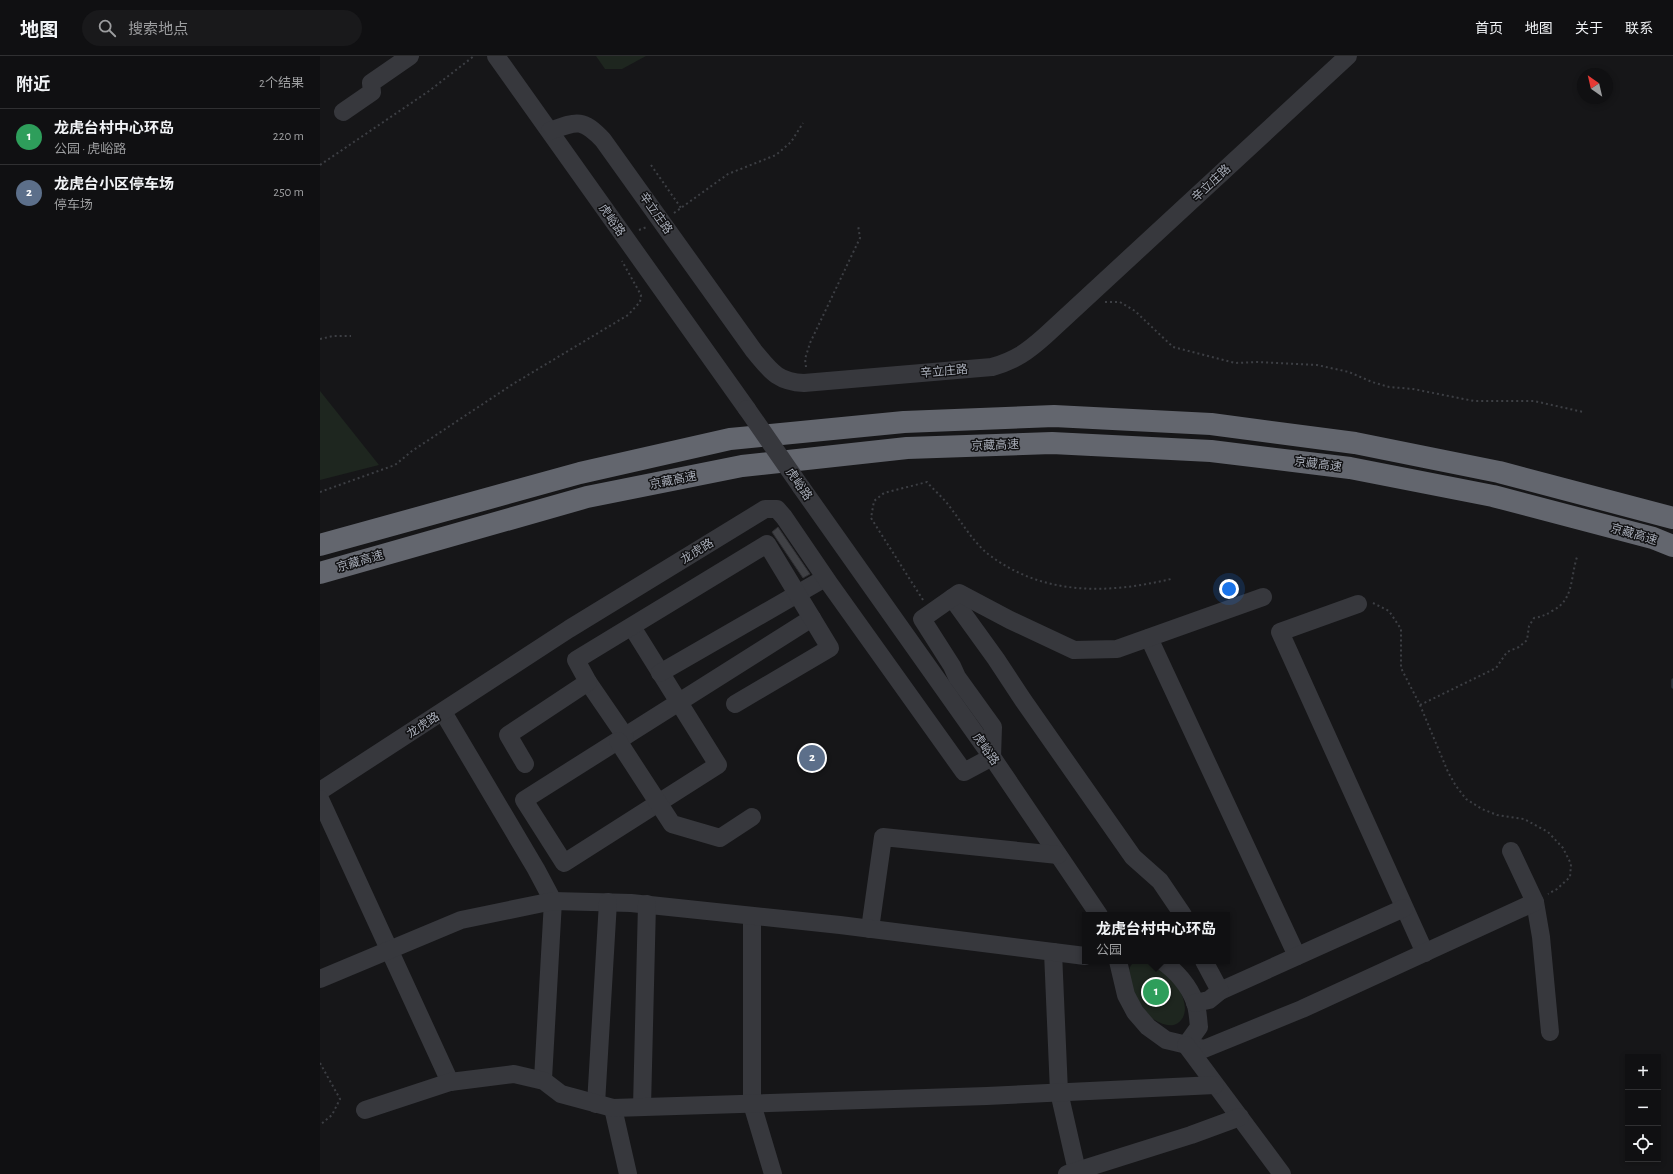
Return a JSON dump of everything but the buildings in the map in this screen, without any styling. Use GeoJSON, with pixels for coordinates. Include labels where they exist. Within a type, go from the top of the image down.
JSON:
{"type":"FeatureCollection","features":[{"type":"Feature","properties":{"kind":"highway"},"geometry":{"type":"LineString","coordinates":[[320,545],[580,473],[730,439],[904,422],[1054,416],[1211,424],[1355,443],[1499,472],[1673,518]]}},
{"type":"Feature","properties":{"kind":"highway","name":"京藏高速"},"geometry":{"type":"LineString","coordinates":[[320,573],[587,497],[742,466],[907,448],[1052,443],[1210,451],[1350,468],[1493,496],[1653,538],[1673,546]]}},
{"type":"Feature","properties":{"kind":"street"},"geometry":{"type":"LineString","coordinates":[[343,112],[372,92],[371,83],[410,56]]}},
{"type":"Feature","properties":{"kind":"street","name":"虎峪路"},"geometry":{"type":"LineString","coordinates":[[496,56],[992,757],[1097,912]]}},
{"type":"Feature","properties":{"kind":"street","name":"辛立庄路"},"geometry":{"type":"LineString","coordinates":[[550,131],[571,123],[582,123],[592,128],[603,140],[754,351],[778,376],[790,382],[809,382],[992,367],[1010,362],[1027,352],[1348,56]]}},
{"type":"Feature","properties":{"kind":"street","name":"龙虎路"},"geometry":{"type":"LineString","coordinates":[[320,791],[569,629],[765,509],[777,509],[784,517],[825,578],[964,772],[992,757]]}},
{"type":"Feature","properties":{"kind":"street"},"geometry":{"type":"LineString","coordinates":[[735,704],[830,648],[767,544],[576,660],[658,803],[672,824],[720,838],[752,817]]}},
{"type":"Feature","properties":{"kind":"street"},"geometry":{"type":"LineString","coordinates":[[660,673],[825,578]]}},
{"type":"Feature","properties":{"kind":"street"},"geometry":{"type":"LineString","coordinates":[[992,757],[993,727],[957,677],[952,666],[922,619],[959,593],[1010,620],[1074,650],[1117,649],[1263,597]]}},
{"type":"Feature","properties":{"kind":"street"},"geometry":{"type":"LineString","coordinates":[[952,598],[1133,856],[1160,881],[1181,912]]}},
{"type":"Feature","properties":{"kind":"street"},"geometry":{"type":"LineString","coordinates":[[1358,604],[1280,632],[1425,954]]}},
{"type":"Feature","properties":{"kind":"street"},"geometry":{"type":"LineString","coordinates":[[632,627],[660,673],[679,702],[718,765],[564,862],[524,800],[622,739],[679,702],[812,618]]}},
{"type":"Feature","properties":{"kind":"street"},"geometry":{"type":"LineString","coordinates":[[1149,638],[1297,956]]}},
{"type":"Feature","properties":{"kind":"street"},"geometry":{"type":"LineString","coordinates":[[525,764],[508,735],[588,682]]}},
{"type":"Feature","properties":{"kind":"street"},"geometry":{"type":"LineString","coordinates":[[443,712],[536,869],[553,901],[544,1081]]}},
{"type":"Feature","properties":{"kind":"street"},"geometry":{"type":"LineString","coordinates":[[320,799],[450,1082]]}},
{"type":"Feature","properties":{"kind":"street"},"geometry":{"type":"LineString","coordinates":[[870,929],[883,837],[1058,855]]}},
{"type":"Feature","properties":{"kind":"street"},"geometry":{"type":"LineString","coordinates":[[1511,851],[1535,902],[1541,937],[1550,1032]]}},
{"type":"Feature","properties":{"kind":"street"},"geometry":{"type":"LineString","coordinates":[[320,979],[461,920],[553,901],[647,904],[870,929],[1082,956]]}},
{"type":"Feature","properties":{"kind":"street"},"geometry":{"type":"LineString","coordinates":[[608,902],[604,1106],[628,1174]]}},
{"type":"Feature","properties":{"kind":"street"},"geometry":{"type":"LineString","coordinates":[[1119,964],[1126,995],[1135,1012],[1148,1027],[1166,1040],[1204,1049],[1302,1009],[1425,954],[1535,902]]}},
{"type":"Feature","properties":{"kind":"street"},"geometry":{"type":"LineString","coordinates":[[642,1107],[647,904]]}},
{"type":"Feature","properties":{"kind":"street"},"geometry":{"type":"LineString","coordinates":[[1195,1003],[1209,1000],[1220,992],[1404,908]]}},
{"type":"Feature","properties":{"kind":"street"},"geometry":{"type":"LineString","coordinates":[[752,916],[752,1104],[773,1174]]}},
{"type":"Feature","properties":{"kind":"street"},"geometry":{"type":"LineString","coordinates":[[1053,952],[1059,1092],[1072,1172],[1191,1135],[1240,1117]]}},
{"type":"Feature","properties":{"kind":"street"},"geometry":{"type":"LineString","coordinates":[[1166,964],[1186,985],[1195,1003],[1199,1027],[1186,1045]]}},
{"type":"Feature","properties":{"kind":"street"},"geometry":{"type":"LineString","coordinates":[[1206,964],[1220,992]]}},
{"type":"Feature","properties":{"kind":"street"},"geometry":{"type":"LineString","coordinates":[[1186,1045],[1282,1174]]}},
{"type":"Feature","properties":{"kind":"street"},"geometry":{"type":"LineString","coordinates":[[365,1110],[450,1082],[514,1074],[544,1081],[561,1094],[604,1106],[642,1107],[987,1096],[1216,1085]]}},
{"type":"Feature","properties":{"kind":"path"},"geometry":{"type":"LineString","coordinates":[[320,165],[429,91],[474,56]]}},
{"type":"Feature","properties":{"kind":"path"},"geometry":{"type":"LineString","coordinates":[[624,236],[662,222],[728,174],[776,155],[791,142],[803,123]]}},
{"type":"Feature","properties":{"kind":"path"},"geometry":{"type":"LineString","coordinates":[[651,165],[681,208]]}},
{"type":"Feature","properties":{"kind":"path"},"geometry":{"type":"LineString","coordinates":[[809,382],[805,359],[810,343],[860,238],[858,225]]}},
{"type":"Feature","properties":{"kind":"path"},"geometry":{"type":"LineString","coordinates":[[320,492],[395,465],[412,451],[507,389],[628,315],[640,302],[641,295],[619,256]]}},
{"type":"Feature","properties":{"kind":"path"},"geometry":{"type":"LineString","coordinates":[[1090,295],[1098,301],[1120,302],[1135,311],[1173,347],[1235,364],[1256,362],[1317,365],[1349,372],[1372,382],[1389,387],[1413,389],[1474,401],[1534,401],[1583,412]]}},
{"type":"Feature","properties":{"kind":"path"},"geometry":{"type":"LineString","coordinates":[[320,339],[333,336],[351,336]]}},
{"type":"Feature","properties":{"kind":"path"},"geometry":{"type":"LineString","coordinates":[[931,613],[871,518],[874,501],[884,493],[927,482],[946,502],[968,531],[988,553],[1018,572],[1050,585],[1087,590],[1142,586],[1171,580]]}},
{"type":"Feature","properties":{"kind":"path"},"geometry":{"type":"LineString","coordinates":[[1420,705],[1496,668],[1507,652],[1519,647],[1527,640],[1529,626],[1534,618],[1541,617],[1561,607],[1566,601],[1577,557]]}},
{"type":"Feature","properties":{"kind":"path"},"geometry":{"type":"LineString","coordinates":[[1358,604],[1371,602],[1389,611],[1401,629],[1401,668],[1420,705],[1448,772],[1466,799],[1482,809],[1497,815],[1524,819],[1548,832],[1564,848],[1571,864],[1570,877],[1557,889],[1535,902]]}},
{"type":"Feature","properties":{"kind":"path"},"geometry":{"type":"LineString","coordinates":[[320,1063],[340,1099],[332,1115],[320,1125]]}},
{"type":"Feature","properties":{"kind":"shaded area"},"geometry":{"type":"Polygon","coordinates":[[[596,56],[646,56],[622,69],[605,69],[596,56]]]}},
{"type":"Feature","properties":{"kind":"shaded area"},"geometry":{"type":"Polygon","coordinates":[[[320,391],[379,465],[320,480],[320,391]]]}},
{"type":"Feature","properties":{"kind":"shaded area"},"geometry":{"type":"Polygon","coordinates":[[[1132,964],[1157,964],[1174,981],[1180,990],[1185,1008],[1183,1016],[1178,1023],[1167,1025],[1160,1023],[1142,1010],[1135,999],[1130,980],[1130,966],[1132,964]]]}},
{"type":"Feature","properties":{"kind":"waterway"},"geometry":{"type":"LineString","coordinates":[[1673,680],[1673,687]]}},
{"type":"Feature","properties":{"kind":"place","name":"龙虎台小区停车场"},"geometry":{"type":"Point","coordinates":[812,758]}},
{"type":"Feature","properties":{"kind":"place","name":"龙虎台村中心环岛"},"geometry":{"type":"Point","coordinates":[1156,992]}}]}
